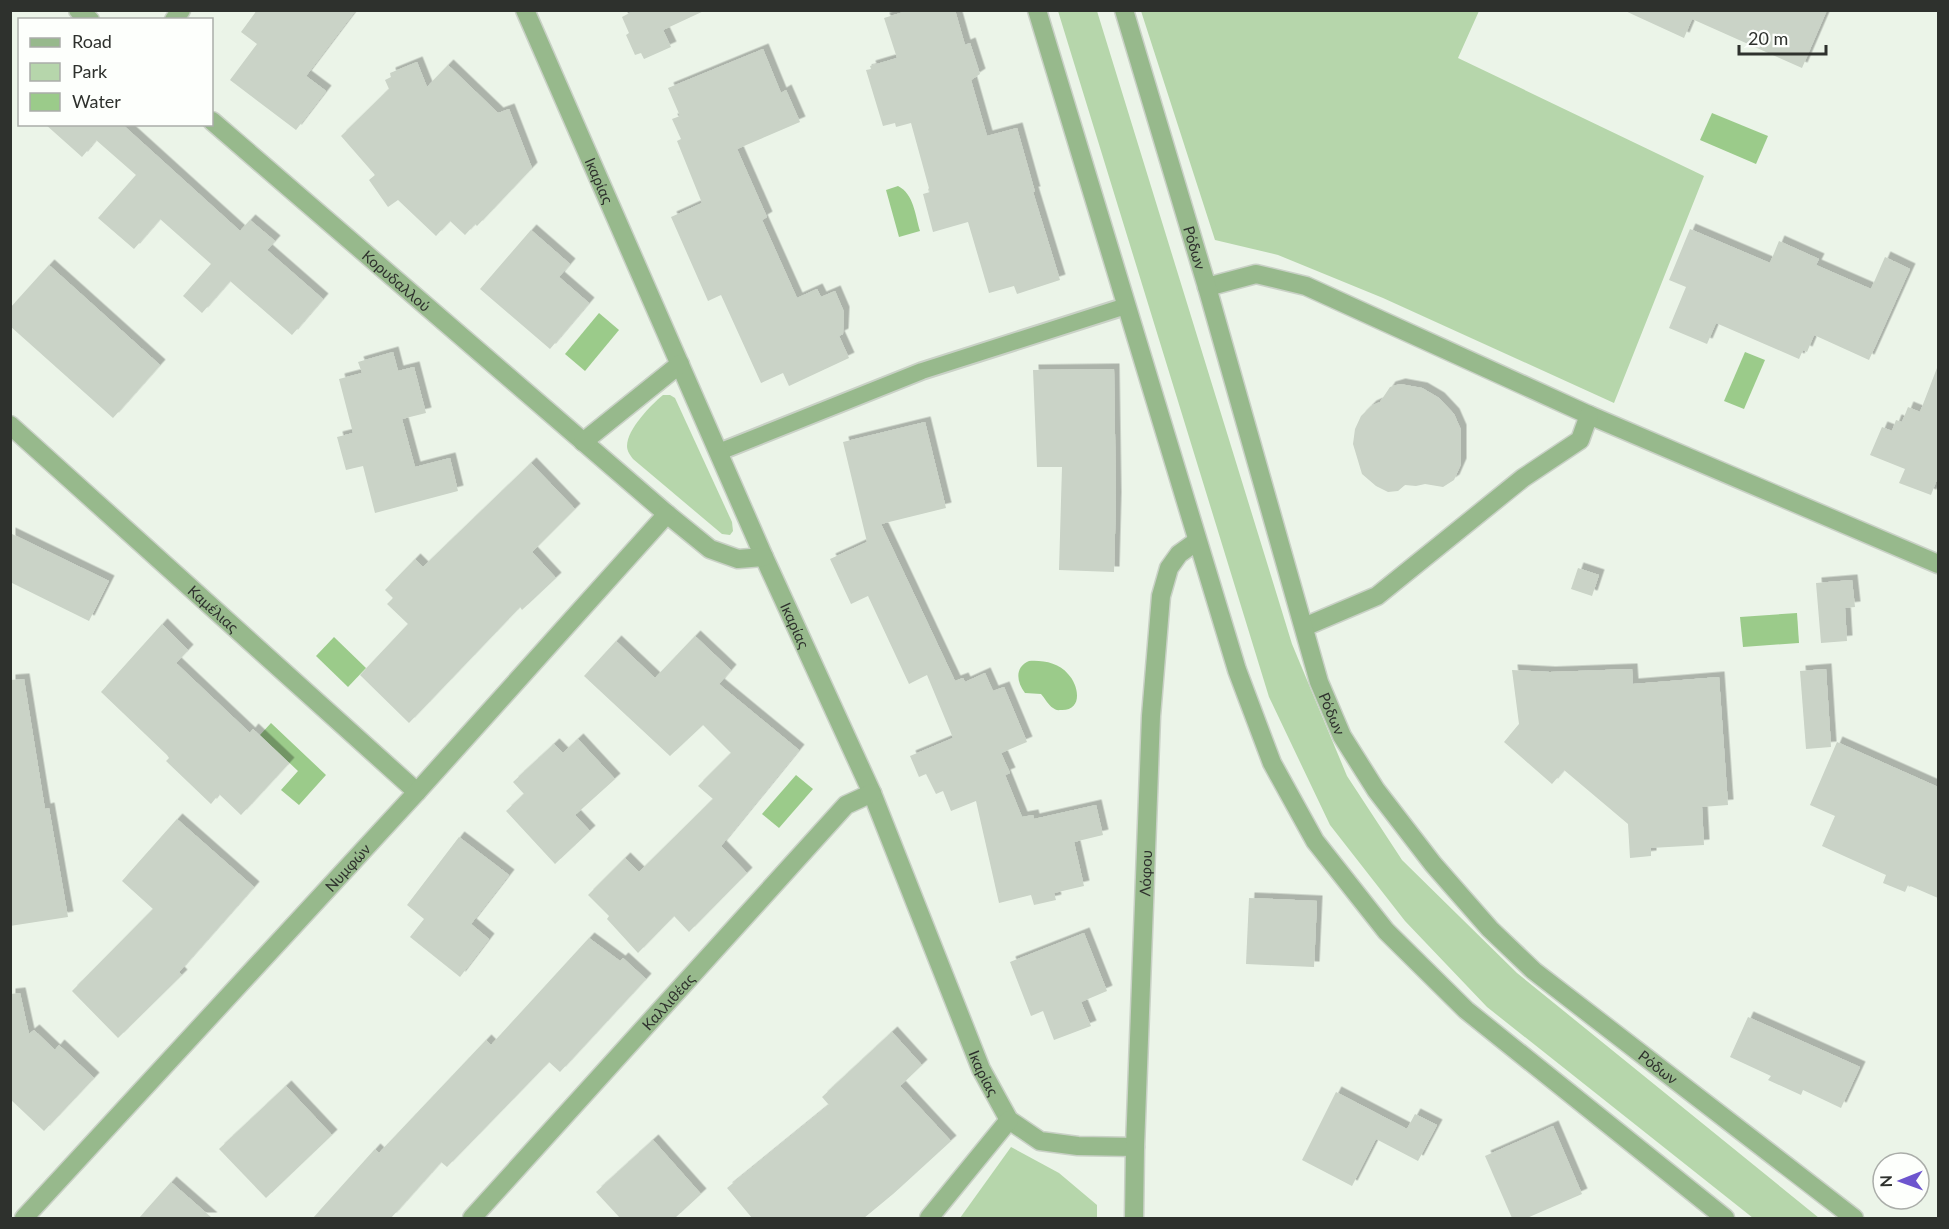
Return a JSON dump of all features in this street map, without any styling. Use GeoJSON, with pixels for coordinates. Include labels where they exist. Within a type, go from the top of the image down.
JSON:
{"type":"FeatureCollection","features":[{"type":"Feature","properties":{"kind":"street","name":"Ικαρίας"},"geometry":{"type":"LineString","coordinates":[[525,10],[764,557],[873,793],[981,1070],[1009,1120],[1040,1141],[1078,1146],[1135,1147]]}},
{"type":"Feature","properties":{"kind":"street"},"geometry":{"type":"LineString","coordinates":[[1037,10],[1237,670],[1272,763],[1315,841],[1386,931],[1466,1010],[1725,1218]]}},
{"type":"Feature","properties":{"kind":"street","name":"Ρόδων"},"geometry":{"type":"LineString","coordinates":[[1124,10],[1207,287],[1319,682],[1342,736],[1376,790],[1433,864],[1490,929],[1534,971],[1854,1218]]}},
{"type":"Feature","properties":{"kind":"street","name":"Κορυδαλλού"},"geometry":{"type":"LineString","coordinates":[[213,122],[710,549],[738,559],[764,557]]}},
{"type":"Feature","properties":{"kind":"street"},"geometry":{"type":"LineString","coordinates":[[1207,287],[1256,274],[1306,286],[1589,415],[1938,564]]}},
{"type":"Feature","properties":{"kind":"street"},"geometry":{"type":"LineString","coordinates":[[583,442],[680,364]]}},
{"type":"Feature","properties":{"kind":"street"},"geometry":{"type":"LineString","coordinates":[[1304,627],[1377,596],[1523,478],[1580,440],[1589,415]]}},
{"type":"Feature","properties":{"kind":"street","name":"Καμέλιας"},"geometry":{"type":"LineString","coordinates":[[10,424],[417,792]]}},
{"type":"Feature","properties":{"kind":"street","name":"Νυμφών"},"geometry":{"type":"LineString","coordinates":[[24,1218],[417,792],[667,514]]}},
{"type":"Feature","properties":{"kind":"street","name":"Λόφου"},"geometry":{"type":"LineString","coordinates":[[1134,1218],[1151,716],[1161,596],[1169,568],[1179,554],[1197,541]]}},
{"type":"Feature","properties":{"kind":"street","name":"Καλλιθέας"},"geometry":{"type":"LineString","coordinates":[[472,1218],[846,805],[873,793]]}},
{"type":"Feature","properties":{"kind":"street"},"geometry":{"type":"LineString","coordinates":[[929,1218],[1009,1120]]}},
{"type":"Feature","properties":{"kind":"lane"},"geometry":{"type":"LineString","coordinates":[[718,452],[922,371],[1126,306]]}},
{"type":"Feature","properties":{"kind":"green space"},"geometry":{"type":"Polygon","coordinates":[[[1058,11],[1097,11],[1292,644],[1347,776],[1402,860],[1517,973],[1819,1218],[1753,1218],[1487,1007],[1405,921],[1330,825],[1269,697],[1058,11]]]}},
{"type":"Feature","properties":{"kind":"green space"},"geometry":{"type":"Polygon","coordinates":[[[1141,11],[1479,11],[1458,58],[1704,176],[1614,403],[1383,298],[1278,255],[1215,240],[1141,11]]]}},
{"type":"Feature","properties":{"kind":"green space"},"geometry":{"type":"Polygon","coordinates":[[[663,395],[675,398],[732,522],[733,531],[730,535],[722,534],[633,459],[629,453],[628,439],[635,425],[663,395]]]}},
{"type":"Feature","properties":{"kind":"green space"},"geometry":{"type":"Polygon","coordinates":[[[1011,1147],[1059,1173],[1097,1205],[1097,1218],[960,1218],[1011,1147]]]}},
{"type":"Feature","properties":{"kind":"water"},"geometry":{"type":"Polygon","coordinates":[[[1712,113],[1768,136],[1756,164],[1700,140],[1712,113]]]}},
{"type":"Feature","properties":{"kind":"water"},"geometry":{"type":"Polygon","coordinates":[[[898,186],[911,200],[920,231],[899,237],[886,190],[898,186]]]}},
{"type":"Feature","properties":{"kind":"water"},"geometry":{"type":"Polygon","coordinates":[[[599,313],[619,330],[585,371],[565,354],[599,313]]]}},
{"type":"Feature","properties":{"kind":"water"},"geometry":{"type":"Polygon","coordinates":[[[1745,352],[1765,360],[1744,409],[1724,401],[1745,352]]]}},
{"type":"Feature","properties":{"kind":"water"},"geometry":{"type":"Polygon","coordinates":[[[1797,613],[1799,643],[1743,647],[1740,617],[1797,613]]]}},
{"type":"Feature","properties":{"kind":"water"},"geometry":{"type":"Polygon","coordinates":[[[334,637],[366,668],[348,687],[316,656],[334,637]]]}},
{"type":"Feature","properties":{"kind":"water"},"geometry":{"type":"Polygon","coordinates":[[[1029,661],[1050,663],[1064,670],[1075,684],[1077,696],[1073,706],[1069,709],[1057,710],[1041,694],[1025,693],[1018,675],[1021,667],[1029,661]]]}},
{"type":"Feature","properties":{"kind":"water"},"geometry":{"type":"Polygon","coordinates":[[[271,723],[326,775],[299,805],[281,790],[298,771],[260,735],[271,723]]]}},
{"type":"Feature","properties":{"kind":"water"},"geometry":{"type":"Polygon","coordinates":[[[796,775],[813,789],[779,828],[762,814],[796,775]]]}},
{"type":"Feature","properties":{"kind":"building"},"geometry":{"type":"Polygon","coordinates":[[[257,10],[356,10],[306,76],[326,91],[296,130],[230,80],[257,44],[241,32],[257,10]]]}},
{"type":"Feature","properties":{"kind":"building"},"geometry":{"type":"Polygon","coordinates":[[[635,10],[706,10],[663,30],[671,47],[644,59],[641,53],[635,55],[626,35],[629,33],[622,17],[635,10]]]}},
{"type":"Feature","properties":{"kind":"building"},"geometry":{"type":"Polygon","coordinates":[[[910,10],[955,10],[965,45],[970,43],[980,74],[971,80],[987,136],[1017,128],[1035,192],[1033,192],[1060,280],[1017,294],[1014,286],[989,293],[968,222],[933,232],[923,194],[930,192],[911,123],[896,127],[895,123],[883,126],[866,70],[871,69],[870,66],[897,58],[884,18],[910,10]]]}},
{"type":"Feature","properties":{"kind":"building"},"geometry":{"type":"Polygon","coordinates":[[[1623,10],[1827,10],[1802,68],[1692,19],[1684,38],[1623,10]]]}},
{"type":"Feature","properties":{"kind":"building"},"geometry":{"type":"Polygon","coordinates":[[[763,49],[781,93],[786,90],[800,122],[737,149],[767,217],[762,220],[797,298],[817,289],[821,297],[835,291],[844,312],[843,334],[839,336],[849,358],[789,386],[783,373],[761,383],[721,295],[708,301],[671,217],[702,203],[677,141],[681,139],[672,119],[680,116],[668,88],[763,49]]]}},
{"type":"Feature","properties":{"kind":"building"},"geometry":{"type":"Polygon","coordinates":[[[417,62],[427,87],[448,65],[498,113],[509,109],[532,168],[477,226],[475,224],[465,235],[450,221],[436,236],[398,200],[388,207],[369,180],[375,175],[341,136],[389,89],[385,80],[391,77],[390,73],[417,62]]]}},
{"type":"Feature","properties":{"kind":"building"},"geometry":{"type":"Polygon","coordinates":[[[47,126],[124,126],[240,231],[250,220],[275,241],[267,250],[323,299],[292,335],[230,281],[202,313],[183,296],[211,264],[160,219],[134,249],[98,218],[136,175],[96,140],[82,157],[47,126]]]}},
{"type":"Feature","properties":{"kind":"building"},"geometry":{"type":"Polygon","coordinates":[[[1690,229],[1770,263],[1779,241],[1819,259],[1816,265],[1871,289],[1885,257],[1910,269],[1869,360],[1814,335],[1807,352],[1803,350],[1799,359],[1716,323],[1707,344],[1669,328],[1686,287],[1669,280],[1690,229]]]}},
{"type":"Feature","properties":{"kind":"building"},"geometry":{"type":"Polygon","coordinates":[[[531,230],[570,264],[559,277],[589,303],[550,349],[480,289],[531,230]]]}},
{"type":"Feature","properties":{"kind":"building"},"geometry":{"type":"Polygon","coordinates":[[[49,265],[160,365],[113,418],[10,326],[10,308],[49,265]]]}},
{"type":"Feature","properties":{"kind":"building"},"geometry":{"type":"Polygon","coordinates":[[[393,352],[398,371],[414,367],[426,413],[402,419],[415,467],[450,458],[458,491],[375,513],[363,466],[346,470],[337,437],[353,433],[339,379],[362,373],[358,362],[393,352]]]}},
{"type":"Feature","properties":{"kind":"building"},"geometry":{"type":"Polygon","coordinates":[[[1937,368],[1938,477],[1931,495],[1899,483],[1905,469],[1870,455],[1882,427],[1892,431],[1896,420],[1902,422],[1908,407],[1920,412],[1937,368]]]}},
{"type":"Feature","properties":{"kind":"building"},"geometry":{"type":"Polygon","coordinates":[[[1114,369],[1116,498],[1114,572],[1059,570],[1062,467],[1037,467],[1033,370],[1114,369]]]}},
{"type":"Feature","properties":{"kind":"building"},"geometry":{"type":"Polygon","coordinates":[[[1400,384],[1422,388],[1439,398],[1454,414],[1461,430],[1461,464],[1454,480],[1443,487],[1425,484],[1405,485],[1398,491],[1388,492],[1376,486],[1362,474],[1353,444],[1355,429],[1361,416],[1371,406],[1380,402],[1390,387],[1400,384]]]}},
{"type":"Feature","properties":{"kind":"building"},"geometry":{"type":"Polygon","coordinates":[[[925,422],[946,508],[881,524],[955,681],[963,678],[965,682],[985,673],[993,691],[1004,687],[1027,742],[1001,753],[1010,773],[1005,775],[1022,817],[1033,815],[1034,819],[1096,805],[1103,835],[1074,842],[1084,886],[1054,893],[1056,900],[1034,905],[1031,895],[999,903],[976,801],[951,811],[943,791],[936,794],[926,774],[919,777],[910,756],[953,738],[927,675],[909,684],[868,596],[851,604],[830,559],[867,542],[843,442],[925,422]]]}},
{"type":"Feature","properties":{"kind":"building"},"geometry":{"type":"Polygon","coordinates":[[[531,463],[575,509],[532,552],[556,578],[522,610],[520,607],[409,723],[360,675],[408,624],[387,604],[393,598],[385,590],[415,559],[423,567],[531,463]]]}},
{"type":"Feature","properties":{"kind":"building"},"geometry":{"type":"Polygon","coordinates":[[[10,533],[109,581],[89,621],[10,582],[10,533]]]}},
{"type":"Feature","properties":{"kind":"building"},"geometry":{"type":"Polygon","coordinates":[[[1578,568],[1599,575],[1592,596],[1571,589],[1578,568]]]}},
{"type":"Feature","properties":{"kind":"building"},"geometry":{"type":"Polygon","coordinates":[[[1852,580],[1855,607],[1845,608],[1847,641],[1821,643],[1816,583],[1852,580]]]}},
{"type":"Feature","properties":{"kind":"building"},"geometry":{"type":"Polygon","coordinates":[[[162,624],[188,650],[176,663],[250,733],[253,729],[289,763],[241,815],[219,794],[211,804],[166,761],[169,758],[167,755],[101,692],[162,624]]]}},
{"type":"Feature","properties":{"kind":"building"},"geometry":{"type":"Polygon","coordinates":[[[695,636],[731,670],[719,684],[799,750],[721,846],[747,873],[689,932],[674,916],[638,953],[607,919],[609,916],[588,895],[625,858],[639,872],[713,799],[698,786],[731,753],[703,725],[670,756],[584,676],[616,641],[655,678],[695,636]]]}},
{"type":"Feature","properties":{"kind":"building"},"geometry":{"type":"Polygon","coordinates":[[[1632,669],[1633,684],[1719,677],[1728,805],[1702,807],[1704,845],[1651,848],[1651,856],[1630,858],[1628,824],[1564,770],[1552,784],[1504,742],[1519,724],[1512,670],[1550,672],[1632,669]]]}},
{"type":"Feature","properties":{"kind":"building"},"geometry":{"type":"Polygon","coordinates":[[[1826,669],[1831,747],[1806,749],[1800,671],[1826,669]]]}},
{"type":"Feature","properties":{"kind":"building"},"geometry":{"type":"Polygon","coordinates":[[[24,679],[45,809],[49,808],[68,917],[10,926],[10,680],[24,679]]]}},
{"type":"Feature","properties":{"kind":"building"},"geometry":{"type":"Polygon","coordinates":[[[578,739],[615,779],[575,815],[590,831],[555,864],[506,811],[524,794],[513,782],[554,744],[563,753],[578,739]]]}},
{"type":"Feature","properties":{"kind":"building"},"geometry":{"type":"Polygon","coordinates":[[[1837,742],[1938,787],[1938,898],[1908,885],[1905,892],[1883,883],[1886,875],[1822,846],[1835,816],[1810,805],[1837,742]]]}},
{"type":"Feature","properties":{"kind":"building"},"geometry":{"type":"Polygon","coordinates":[[[177,819],[254,887],[179,972],[182,975],[118,1038],[72,991],[153,909],[122,881],[177,819]]]}},
{"type":"Feature","properties":{"kind":"building"},"geometry":{"type":"Polygon","coordinates":[[[459,837],[509,875],[471,924],[489,939],[460,977],[410,937],[424,919],[407,905],[459,837]]]}},
{"type":"Feature","properties":{"kind":"building"},"geometry":{"type":"Polygon","coordinates":[[[1249,898],[1317,901],[1314,967],[1246,964],[1249,898]]]}},
{"type":"Feature","properties":{"kind":"building"},"geometry":{"type":"Polygon","coordinates":[[[1084,933],[1107,991],[1081,1002],[1091,1026],[1054,1040],[1043,1011],[1031,1016],[1010,962],[1084,933]]]}},
{"type":"Feature","properties":{"kind":"building"},"geometry":{"type":"Polygon","coordinates":[[[589,938],[620,961],[623,958],[646,979],[560,1072],[549,1062],[447,1167],[441,1162],[391,1218],[313,1218],[375,1149],[379,1153],[486,1040],[491,1045],[589,938]]]}},
{"type":"Feature","properties":{"kind":"building"},"geometry":{"type":"Polygon","coordinates":[[[20,993],[29,1034],[34,1030],[55,1050],[59,1045],[94,1078],[44,1131],[10,1099],[10,994],[20,993]]]}},
{"type":"Feature","properties":{"kind":"building"},"geometry":{"type":"Polygon","coordinates":[[[1748,1017],[1860,1067],[1841,1108],[1803,1090],[1801,1095],[1768,1080],[1771,1076],[1730,1057],[1748,1017]]]}},
{"type":"Feature","properties":{"kind":"building"},"geometry":{"type":"Polygon","coordinates":[[[892,1032],[922,1065],[900,1086],[951,1141],[864,1218],[752,1218],[727,1188],[829,1105],[822,1097],[892,1032]]]}},
{"type":"Feature","properties":{"kind":"building"},"geometry":{"type":"Polygon","coordinates":[[[286,1086],[332,1135],[266,1198],[219,1149],[286,1086]]]}},
{"type":"Feature","properties":{"kind":"building"},"geometry":{"type":"Polygon","coordinates":[[[1336,1092],[1407,1129],[1415,1114],[1437,1125],[1418,1161],[1376,1139],[1352,1186],[1302,1160],[1336,1092]]]}},
{"type":"Feature","properties":{"kind":"building"},"geometry":{"type":"Polygon","coordinates":[[[1553,1126],[1582,1194],[1527,1218],[1512,1218],[1485,1156],[1553,1126]]]}},
{"type":"Feature","properties":{"kind":"building"},"geometry":{"type":"Polygon","coordinates":[[[653,1140],[701,1194],[675,1218],[620,1218],[596,1192],[653,1140]]]}},
{"type":"Feature","properties":{"kind":"building"},"geometry":{"type":"Polygon","coordinates":[[[171,1182],[212,1218],[139,1218],[171,1182]]]}}]}
